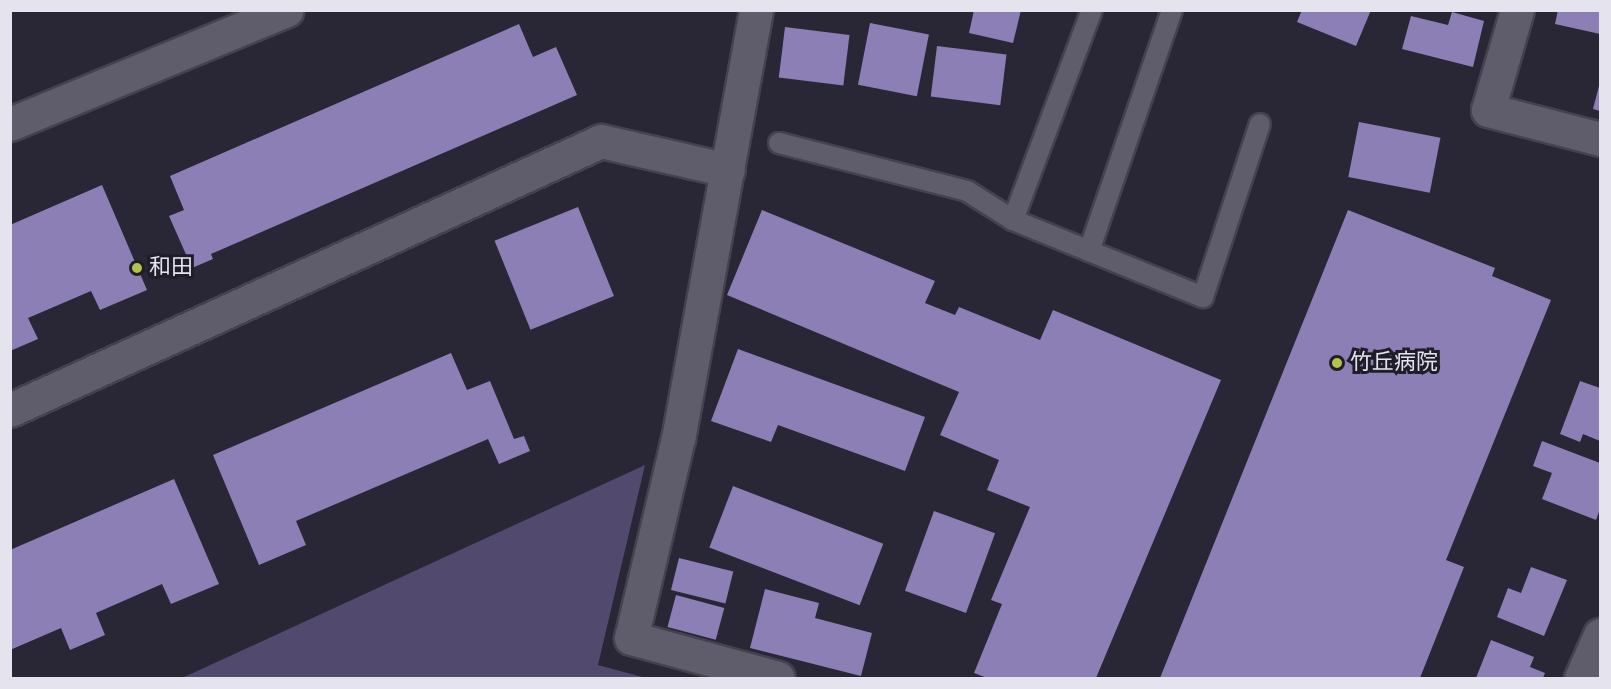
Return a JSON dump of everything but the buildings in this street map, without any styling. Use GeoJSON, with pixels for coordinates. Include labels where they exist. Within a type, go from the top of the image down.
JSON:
{"type":"FeatureCollection","features":[{"type":"Feature","properties":{"kind":"street"},"geometry":{"type":"LineString","coordinates":[[10,124],[286,10]]}},
{"type":"Feature","properties":{"kind":"street"},"geometry":{"type":"LineString","coordinates":[[756,10],[678,438],[630,638],[778,678]]}},
{"type":"Feature","properties":{"kind":"street"},"geometry":{"type":"LineString","coordinates":[[1517,10],[1488,110],[1600,139]]}},
{"type":"Feature","properties":{"kind":"street"},"geometry":{"type":"LineString","coordinates":[[10,410],[601,141],[728,170]]}},
{"type":"Feature","properties":{"kind":"street"},"geometry":{"type":"LineString","coordinates":[[1581,678],[1600,635]]}},
{"type":"Feature","properties":{"kind":"lane"},"geometry":{"type":"LineString","coordinates":[[1013,220],[1092,10]]}},
{"type":"Feature","properties":{"kind":"lane"},"geometry":{"type":"LineString","coordinates":[[1089,251],[1172,10]]}},
{"type":"Feature","properties":{"kind":"lane"},"geometry":{"type":"LineString","coordinates":[[778,143],[968,191],[1013,220],[1203,297],[1260,124]]}},
{"type":"Feature","properties":{"kind":"shaded area"},"geometry":{"type":"Polygon","coordinates":[[[645,465],[598,665],[646,678],[182,678],[645,465]]]}},
{"type":"Feature","properties":{"kind":"place","name":"和田"},"geometry":{"type":"Point","coordinates":[137,268]}},
{"type":"Feature","properties":{"kind":"place","name":"竹丘病院"},"geometry":{"type":"Point","coordinates":[1337,363]}}]}
